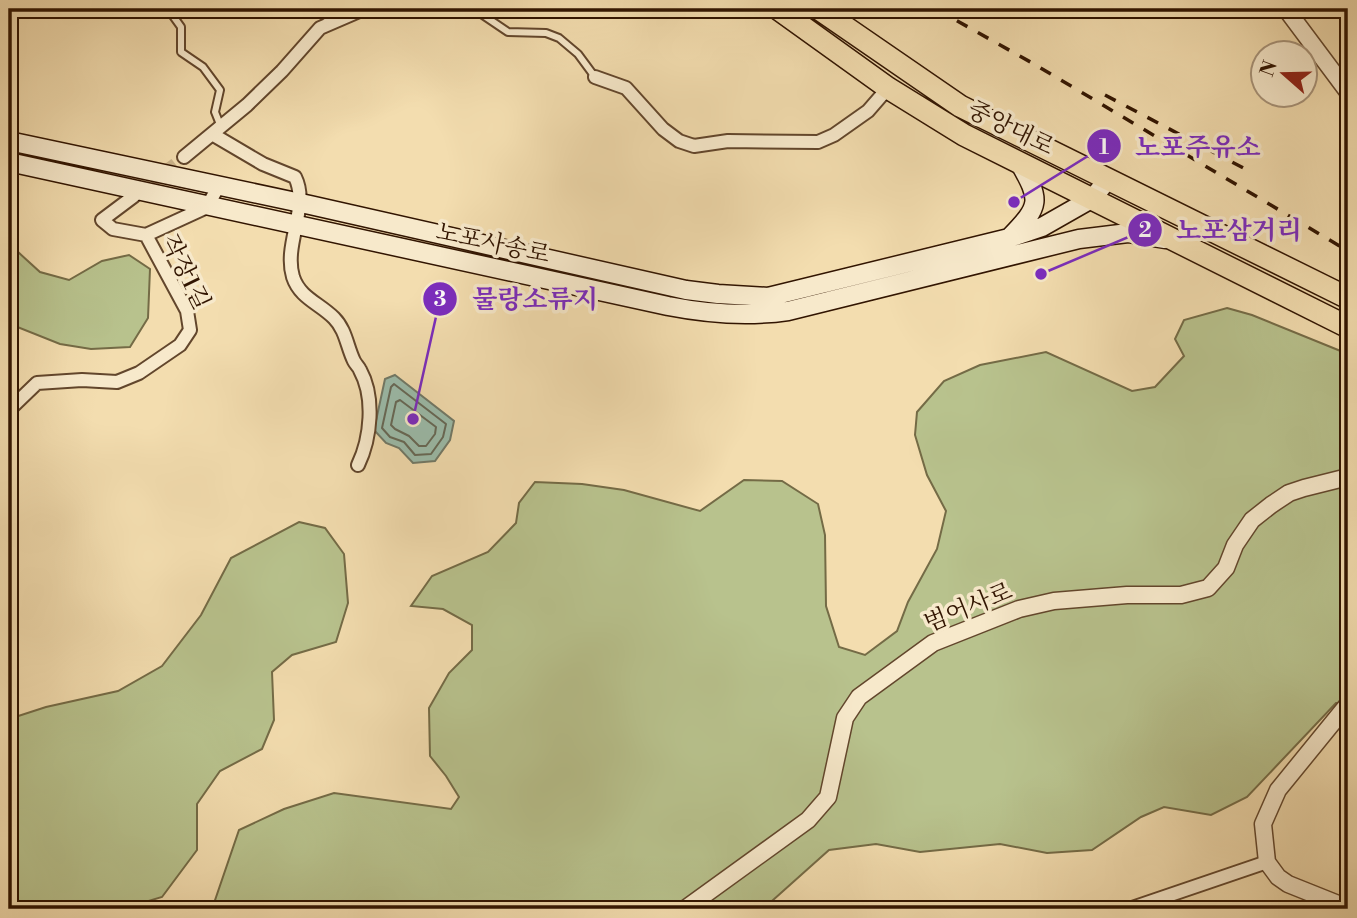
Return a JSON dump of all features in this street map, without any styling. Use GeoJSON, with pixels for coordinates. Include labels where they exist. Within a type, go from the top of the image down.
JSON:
{"type":"FeatureCollection","features":[{"type":"Feature","properties":{"kind":"main road","name":"중앙대로"},"geometry":{"type":"LineString","coordinates":[[778,9],[888,88],[955,130],[1348,327]]}},
{"type":"Feature","properties":{"kind":"main road","name":"중앙대로"},"geometry":{"type":"LineString","coordinates":[[819,9],[960,106],[1348,298]]}},
{"type":"Feature","properties":{"kind":"main road","name":"노포사송로"},"geometry":{"type":"LineString","coordinates":[[9,141],[299,202],[686,290],[718,295],[768,297],[1009,238],[1042,227],[1093,198],[1108,179]]}},
{"type":"Feature","properties":{"kind":"main road","name":"노포사송로"},"geometry":{"type":"LineString","coordinates":[[9,162],[668,306],[743,316],[788,311],[1092,236],[1128,233],[1173,240]]}},
{"type":"Feature","properties":{"kind":"main road"},"geometry":{"type":"LineString","coordinates":[[1009,238],[1033,214],[1035,203],[1032,184],[1019,162]]}},
{"type":"Feature","properties":{"kind":"street"},"geometry":{"type":"LineString","coordinates":[[184,157],[282,71],[320,28],[364,9]]}},
{"type":"Feature","properties":{"kind":"street"},"geometry":{"type":"LineString","coordinates":[[1286,9],[1348,92]]}},
{"type":"Feature","properties":{"kind":"street"},"geometry":{"type":"LineString","coordinates":[[595,77],[626,88],[663,128],[679,141],[694,146],[728,141],[818,142],[834,135],[868,111],[888,88]]}},
{"type":"Feature","properties":{"kind":"street"},"geometry":{"type":"LineString","coordinates":[[217,130],[263,164],[295,177],[301,188],[290,251],[294,278],[301,294],[336,320],[366,386],[369,421],[358,465]]}},
{"type":"Feature","properties":{"kind":"street"},"geometry":{"type":"LineString","coordinates":[[146,235],[207,207],[218,187]]}},
{"type":"Feature","properties":{"kind":"street","name":"작장1길"},"geometry":{"type":"LineString","coordinates":[[9,410],[37,383],[82,380],[117,382],[139,373],[180,345],[190,330],[187,311],[146,235],[113,229],[102,220],[134,196]]}},
{"type":"Feature","properties":{"kind":"street","name":"범어사로"},"geometry":{"type":"LineString","coordinates":[[685,909],[808,820],[828,796],[845,718],[859,697],[933,643],[1019,609],[1054,601],[1127,595],[1181,595],[1208,587],[1226,568],[1235,545],[1251,520],[1289,494],[1348,477]]}},
{"type":"Feature","properties":{"kind":"street"},"geometry":{"type":"LineString","coordinates":[[1348,704],[1278,790],[1263,824],[1267,862],[1278,877],[1288,884],[1348,908]]}},
{"type":"Feature","properties":{"kind":"street"},"geometry":{"type":"LineString","coordinates":[[1129,909],[1267,862]]}},
{"type":"Feature","properties":{"kind":"lane"},"geometry":{"type":"LineString","coordinates":[[168,9],[181,27],[181,52],[203,67],[220,90],[215,112],[217,130]]}},
{"type":"Feature","properties":{"kind":"lane"},"geometry":{"type":"LineString","coordinates":[[312,9],[334,22]]}},
{"type":"Feature","properties":{"kind":"lane"},"geometry":{"type":"LineString","coordinates":[[474,9],[508,32],[547,33],[559,38],[578,54],[595,77]]}},
{"type":"Feature","properties":{"kind":"green space"},"geometry":{"type":"Polygon","coordinates":[[[9,249],[18,252],[40,272],[69,280],[102,261],[129,255],[150,269],[148,318],[130,347],[91,349],[60,344],[9,326],[9,249]]]}},
{"type":"Feature","properties":{"kind":"green space"},"geometry":{"type":"Polygon","coordinates":[[[1227,308],[1252,315],[1348,354],[1348,703],[1336,703],[1247,797],[1211,815],[1164,807],[1141,817],[1092,850],[1047,853],[1000,844],[920,852],[876,844],[829,850],[763,909],[212,909],[239,830],[284,809],[334,793],[451,809],[459,797],[430,756],[429,708],[449,673],[472,650],[472,625],[443,609],[411,606],[432,576],[488,552],[516,523],[519,503],[535,482],[582,484],[624,490],[700,511],[744,480],[782,481],[818,504],[825,535],[826,606],[839,647],[865,655],[897,631],[908,602],[937,549],[946,511],[927,475],[915,435],[917,412],[944,381],[980,365],[1046,352],[1132,391],[1155,387],[1184,356],[1175,339],[1184,320],[1227,308]]]}},
{"type":"Feature","properties":{"kind":"green space"},"geometry":{"type":"Polygon","coordinates":[[[299,522],[325,528],[344,554],[348,603],[336,642],[292,655],[272,672],[274,720],[262,749],[220,771],[197,804],[197,850],[162,897],[122,909],[9,909],[9,719],[46,707],[118,691],[162,666],[201,615],[231,558],[299,522]]]}},
{"type":"Feature","properties":{"kind":"water"},"geometry":{"type":"Polygon","coordinates":[[[395,375],[454,421],[450,440],[435,461],[413,463],[399,448],[386,443],[374,430],[385,379],[395,375]]]}},
{"type":"Feature","properties":{"kind":"tunnel"},"geometry":{"type":"LineString","coordinates":[[137,193],[184,157]]}},
{"type":"Feature","properties":{"kind":"railway"},"geometry":{"type":"LineString","coordinates":[[936,9],[1034,64],[1348,251]]}},
{"type":"Feature","properties":{"kind":"railway"},"geometry":{"type":"LineString","coordinates":[[1105,95],[1251,172]]}},
{"type":"Feature","properties":{"kind":"place","name":"노포주유소"},"geometry":{"type":"Point","coordinates":[1014,202]}},
{"type":"Feature","properties":{"kind":"place","name":"노포삼거리"},"geometry":{"type":"Point","coordinates":[1041,274]}},
{"type":"Feature","properties":{"kind":"place","name":"물랑소류지"},"geometry":{"type":"Point","coordinates":[413,419]}}]}
